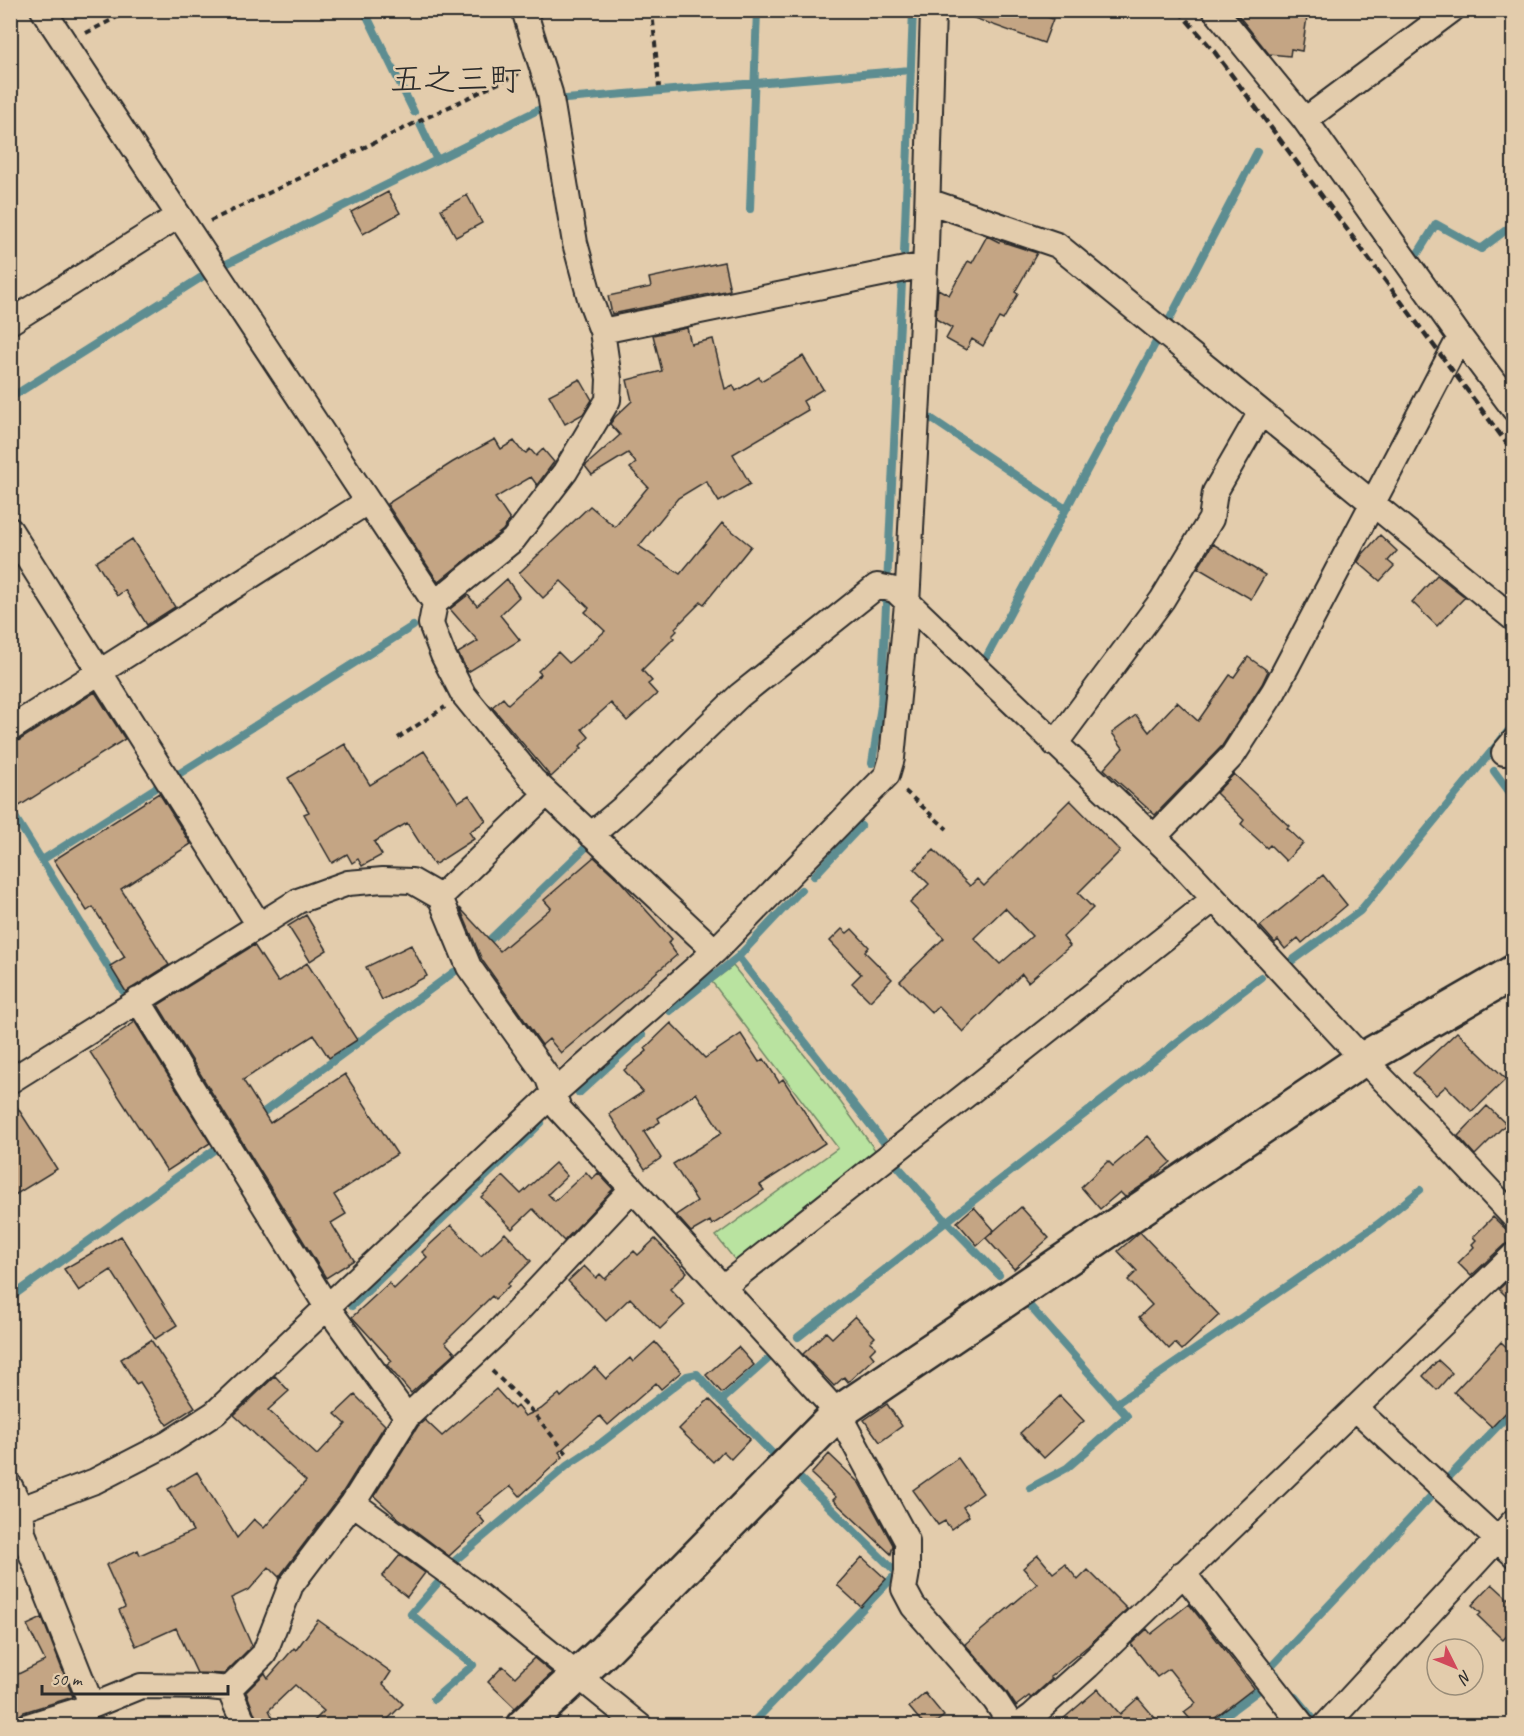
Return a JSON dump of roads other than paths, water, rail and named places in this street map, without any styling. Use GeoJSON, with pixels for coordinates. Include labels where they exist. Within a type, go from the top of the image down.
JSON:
{"type":"FeatureCollection","features":[{"type":"Feature","properties":{"kind":"street"},"geometry":{"type":"LineString","coordinates":[[43,10],[435,603]]}},
{"type":"Feature","properties":{"kind":"street"},"geometry":{"type":"LineString","coordinates":[[525,10],[550,93],[574,243],[602,331],[609,379],[608,400],[565,472],[513,540],[435,603],[431,624],[443,655],[463,694],[533,780],[715,951]]}},
{"type":"Feature","properties":{"kind":"street"},"geometry":{"type":"LineString","coordinates":[[16,1511],[95,1481],[167,1444],[215,1413],[554,1094],[715,951],[887,775],[892,758],[893,593],[926,265],[933,10]]}},
{"type":"Feature","properties":{"kind":"street"},"geometry":{"type":"LineString","coordinates":[[1215,10],[1305,120],[1514,409]]}},
{"type":"Feature","properties":{"kind":"street"},"geometry":{"type":"LineString","coordinates":[[1305,120],[1452,10]]}},
{"type":"Feature","properties":{"kind":"street"},"geometry":{"type":"LineString","coordinates":[[928,201],[1057,245],[1514,619]]}},
{"type":"Feature","properties":{"kind":"street"},"geometry":{"type":"LineString","coordinates":[[10,322],[183,224]]}},
{"type":"Feature","properties":{"kind":"street"},"geometry":{"type":"LineString","coordinates":[[602,331],[926,265]]}},
{"type":"Feature","properties":{"kind":"street"},"geometry":{"type":"LineString","coordinates":[[1154,837],[1233,755],[1274,691],[1460,337]]}},
{"type":"Feature","properties":{"kind":"street"},"geometry":{"type":"LineString","coordinates":[[1055,744],[1162,600],[1211,519],[1215,492],[1262,412]]}},
{"type":"Feature","properties":{"kind":"street"},"geometry":{"type":"LineString","coordinates":[[10,729],[368,502]]}},
{"type":"Feature","properties":{"kind":"street"},"geometry":{"type":"LineString","coordinates":[[10,530],[260,925]]}},
{"type":"Feature","properties":{"kind":"street"},"geometry":{"type":"LineString","coordinates":[[893,593],[1178,860],[1362,1059],[1429,1126],[1514,1217]]}},
{"type":"Feature","properties":{"kind":"street"},"geometry":{"type":"LineString","coordinates":[[591,835],[624,807],[739,696],[893,593]]}},
{"type":"Feature","properties":{"kind":"street"},"geometry":{"type":"LineString","coordinates":[[440,897],[547,793]]}},
{"type":"Feature","properties":{"kind":"street"},"geometry":{"type":"LineString","coordinates":[[12,1075],[298,901],[348,883],[382,880],[412,881],[440,897],[469,967],[548,1078],[559,1109],[838,1413],[907,1541],[907,1572],[904,1589],[913,1606],[995,1700],[1012,1725]]}},
{"type":"Feature","properties":{"kind":"street"},"geometry":{"type":"LineString","coordinates":[[723,1287],[1214,899]]}},
{"type":"Feature","properties":{"kind":"street"},"geometry":{"type":"LineString","coordinates":[[523,1725],[604,1651],[838,1413],[1362,1059],[1514,972]]}},
{"type":"Feature","properties":{"kind":"street"},"geometry":{"type":"LineString","coordinates":[[138,1000],[327,1307],[407,1417]]}},
{"type":"Feature","properties":{"kind":"street"},"geometry":{"type":"LineString","coordinates":[[28,1725],[92,1706],[141,1686],[229,1689],[264,1654],[291,1585],[353,1503],[407,1417],[499,1331],[632,1189]]}},
{"type":"Feature","properties":{"kind":"street"},"geometry":{"type":"LineString","coordinates":[[1018,1725],[1032,1716],[1088,1666],[1514,1255]]}},
{"type":"Feature","properties":{"kind":"street"},"geometry":{"type":"LineString","coordinates":[[1355,1408],[1505,1547]]}},
{"type":"Feature","properties":{"kind":"street"},"geometry":{"type":"LineString","coordinates":[[10,1486],[23,1533],[92,1706]]}},
{"type":"Feature","properties":{"kind":"street"},"geometry":{"type":"LineString","coordinates":[[353,1503],[475,1592],[640,1725]]}},
{"type":"Feature","properties":{"kind":"street"},"geometry":{"type":"LineString","coordinates":[[1325,1725],[1505,1547],[1514,1521]]}},
{"type":"Feature","properties":{"kind":"street"},"geometry":{"type":"LineString","coordinates":[[1183,1573],[1303,1725]]}},
{"type":"Feature","properties":{"kind":"street"},"geometry":{"type":"LineString","coordinates":[[229,1689],[245,1725]]}},
{"type":"Feature","properties":{"kind":"waterway"},"geometry":{"type":"LineString","coordinates":[[364,10],[414,112]]}},
{"type":"Feature","properties":{"kind":"waterway"},"geometry":{"type":"LineString","coordinates":[[750,209],[757,10]]}},
{"type":"Feature","properties":{"kind":"waterway"},"geometry":{"type":"LineString","coordinates":[[904,253],[913,10]]}},
{"type":"Feature","properties":{"kind":"waterway"},"geometry":{"type":"LineString","coordinates":[[554,100],[911,70]]}},
{"type":"Feature","properties":{"kind":"waterway"},"geometry":{"type":"LineString","coordinates":[[222,266],[540,109]]}},
{"type":"Feature","properties":{"kind":"waterway"},"geometry":{"type":"LineString","coordinates":[[420,124],[437,160]]}},
{"type":"Feature","properties":{"kind":"waterway"},"geometry":{"type":"LineString","coordinates":[[1167,324],[1257,152]]}},
{"type":"Feature","properties":{"kind":"waterway"},"geometry":{"type":"LineString","coordinates":[[1413,261],[1436,224],[1481,249],[1514,224]]}},
{"type":"Feature","properties":{"kind":"waterway"},"geometry":{"type":"LineString","coordinates":[[10,398],[205,275]]}},
{"type":"Feature","properties":{"kind":"waterway"},"geometry":{"type":"LineString","coordinates":[[872,763],[881,706],[902,282]]}},
{"type":"Feature","properties":{"kind":"waterway"},"geometry":{"type":"LineString","coordinates":[[986,658],[1156,342]]}},
{"type":"Feature","properties":{"kind":"waterway"},"geometry":{"type":"LineString","coordinates":[[932,419],[1066,509]]}},
{"type":"Feature","properties":{"kind":"waterway"},"geometry":{"type":"LineString","coordinates":[[177,775],[413,626]]}},
{"type":"Feature","properties":{"kind":"waterway"},"geometry":{"type":"LineString","coordinates":[[1286,965],[1360,911],[1514,724]]}},
{"type":"Feature","properties":{"kind":"waterway"},"geometry":{"type":"LineString","coordinates":[[1494,771],[1514,798]]}},
{"type":"Feature","properties":{"kind":"waterway"},"geometry":{"type":"LineString","coordinates":[[42,860],[163,783]]}},
{"type":"Feature","properties":{"kind":"waterway"},"geometry":{"type":"LineString","coordinates":[[10,809],[123,991]]}},
{"type":"Feature","properties":{"kind":"waterway"},"geometry":{"type":"LineString","coordinates":[[814,876],[861,826]]}},
{"type":"Feature","properties":{"kind":"waterway"},"geometry":{"type":"LineString","coordinates":[[475,954],[585,848]]}},
{"type":"Feature","properties":{"kind":"waterway"},"geometry":{"type":"LineString","coordinates":[[738,957],[801,890]]}},
{"type":"Feature","properties":{"kind":"waterway"},"geometry":{"type":"LineString","coordinates":[[670,1011],[738,957],[883,1141]]}},
{"type":"Feature","properties":{"kind":"waterway"},"geometry":{"type":"LineString","coordinates":[[257,1117],[454,972]]}},
{"type":"Feature","properties":{"kind":"waterway"},"geometry":{"type":"LineString","coordinates":[[798,1337],[1261,977]]}},
{"type":"Feature","properties":{"kind":"waterway"},"geometry":{"type":"LineString","coordinates":[[579,1093],[642,1035]]}},
{"type":"Feature","properties":{"kind":"waterway"},"geometry":{"type":"LineString","coordinates":[[352,1306],[541,1123]]}},
{"type":"Feature","properties":{"kind":"waterway"},"geometry":{"type":"LineString","coordinates":[[10,1298],[214,1150]]}},
{"type":"Feature","properties":{"kind":"waterway"},"geometry":{"type":"LineString","coordinates":[[893,1161],[946,1221],[999,1275]]}},
{"type":"Feature","properties":{"kind":"waterway"},"geometry":{"type":"LineString","coordinates":[[1117,1403],[1378,1224],[1420,1190]]}},
{"type":"Feature","properties":{"kind":"waterway"},"geometry":{"type":"LineString","coordinates":[[1028,1304],[1127,1416],[1067,1468],[1030,1488]]}},
{"type":"Feature","properties":{"kind":"waterway"},"geometry":{"type":"LineString","coordinates":[[721,1401],[767,1360]]}},
{"type":"Feature","properties":{"kind":"waterway"},"geometry":{"type":"LineString","coordinates":[[451,1564],[569,1464],[601,1443],[687,1376],[697,1374],[772,1453]]}},
{"type":"Feature","properties":{"kind":"waterway"},"geometry":{"type":"LineString","coordinates":[[1447,1479],[1514,1409]]}},
{"type":"Feature","properties":{"kind":"waterway"},"geometry":{"type":"LineString","coordinates":[[750,1726],[897,1573],[802,1480]]}},
{"type":"Feature","properties":{"kind":"waterway"},"geometry":{"type":"LineString","coordinates":[[1276,1674],[1270,1668],[1435,1492]]}},
{"type":"Feature","properties":{"kind":"waterway"},"geometry":{"type":"LineString","coordinates":[[434,1699],[473,1665],[411,1614],[443,1577]]}},
{"type":"Feature","properties":{"kind":"waterway"},"geometry":{"type":"LineString","coordinates":[[1211,1726],[1259,1690]]}},
{"type":"Feature","properties":{"kind":"waterway"},"geometry":{"type":"LineString","coordinates":[[1295,1697],[1315,1721]]}},
{"type":"Feature","properties":{"kind":"railway"},"geometry":{"type":"LineString","coordinates":[[1178,10],[1213,50],[1514,453]]}},
{"type":"Feature","properties":{"kind":"district","name":"五之三町"},"geometry":{"type":"Point","coordinates":[456,79]}}]}
